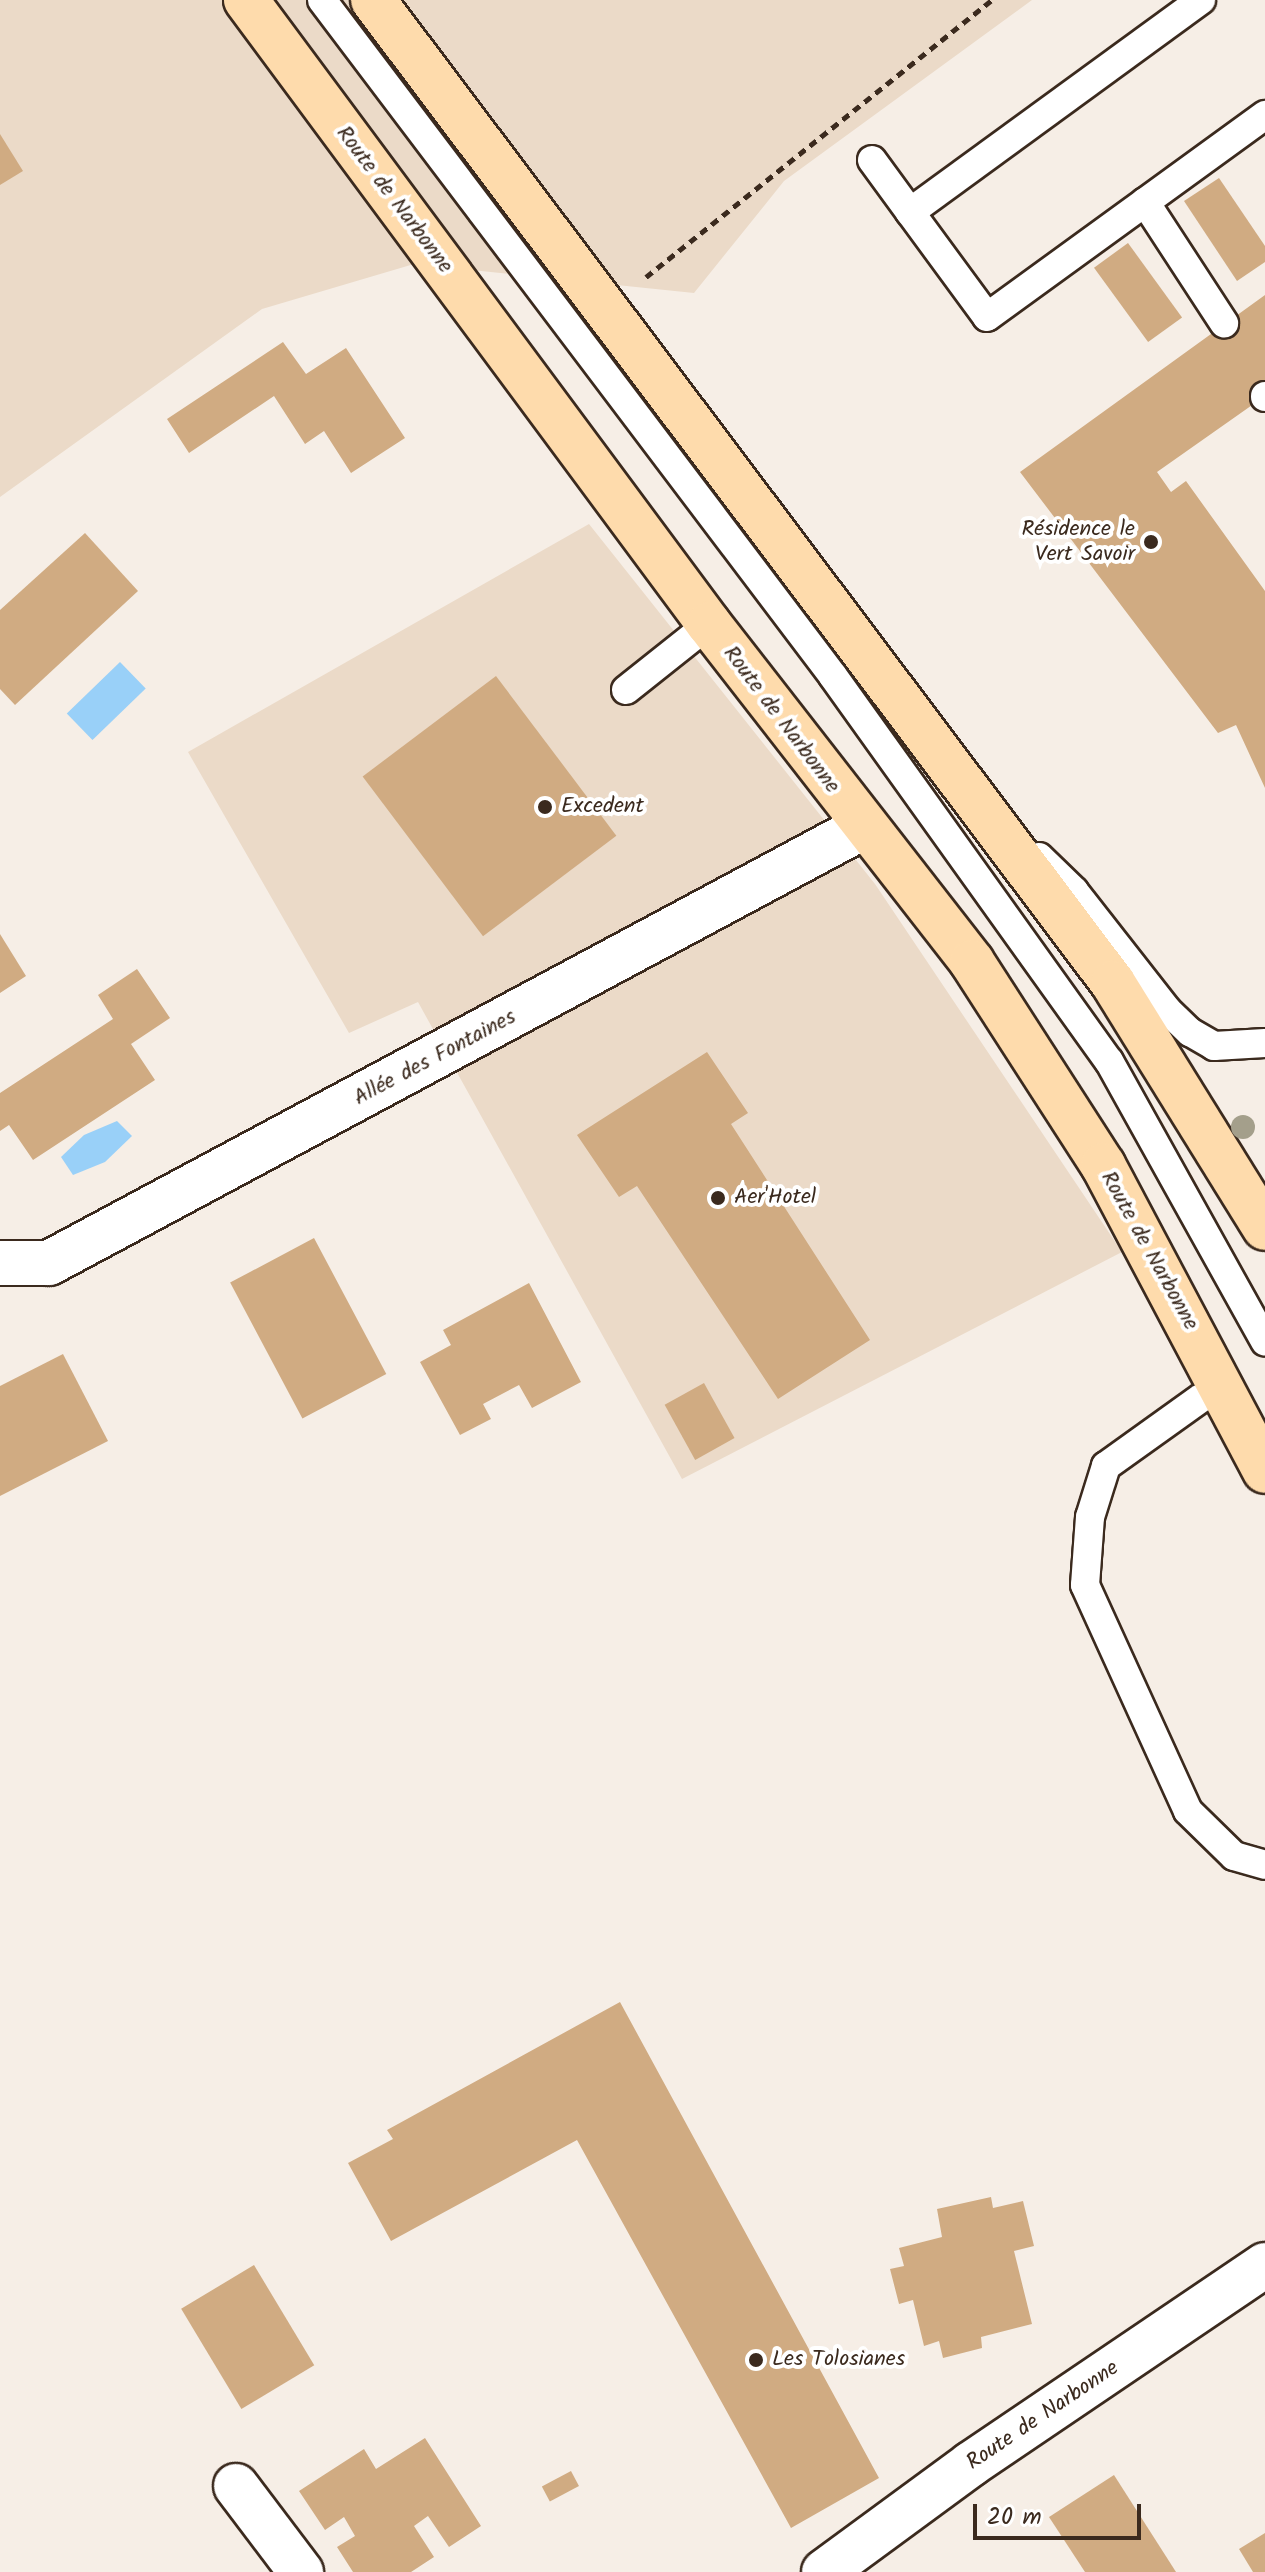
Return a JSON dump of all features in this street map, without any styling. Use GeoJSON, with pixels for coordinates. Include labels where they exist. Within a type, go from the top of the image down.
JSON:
{"type":"FeatureCollection","features":[{"type":"Feature","properties":{"kind":"main road","name":"Route de Narbonne"},"geometry":{"type":"LineString","coordinates":[[246,0],[709,624],[863,827],[972,962],[1103,1165],[1265,1471]]}},
{"type":"Feature","properties":{"kind":"main road"},"geometry":{"type":"LineString","coordinates":[[373,0],[1113,983],[1265,1228]]}},
{"type":"Feature","properties":{"kind":"street","name":"Allée des Fontaines"},"geometry":{"type":"LineString","coordinates":[[0,1263],[49,1263],[863,827]]}},
{"type":"Feature","properties":{"kind":"street","name":"Route de Narbonne"},"geometry":{"type":"LineString","coordinates":[[824,2572],[971,2464],[1265,2265]]}},
{"type":"Feature","properties":{"kind":"street"},"geometry":{"type":"LineString","coordinates":[[236,2486],[301,2572]]}},
{"type":"Feature","properties":{"kind":"lane"},"geometry":{"type":"LineString","coordinates":[[322,0],[833,676],[1109,1061],[1265,1341]]}},
{"type":"Feature","properties":{"kind":"lane"},"geometry":{"type":"LineString","coordinates":[[910,212],[1201,0]]}},
{"type":"Feature","properties":{"kind":"lane"},"geometry":{"type":"LineString","coordinates":[[872,160],[987,317],[1265,115]]}},
{"type":"Feature","properties":{"kind":"lane"},"geometry":{"type":"LineString","coordinates":[[1145,202],[1224,323]]}},
{"type":"Feature","properties":{"kind":"lane"},"geometry":{"type":"LineString","coordinates":[[626,690],[709,624]]}},
{"type":"Feature","properties":{"kind":"lane"},"geometry":{"type":"LineString","coordinates":[[975,796],[1074,891],[1190,1032],[1214,1046],[1265,1043]]}},
{"type":"Feature","properties":{"kind":"lane"},"geometry":{"type":"LineString","coordinates":[[1201,1398],[1106,1466],[1090,1517],[1085,1585],[1188,1811],[1234,1856],[1265,1865]]}},
{"type":"Feature","properties":{"kind":"path"},"geometry":{"type":"LineString","coordinates":[[633,287],[992,0]]}},
{"type":"Feature","properties":{"kind":"shaded area"},"geometry":{"type":"Polygon","coordinates":[[[0,0],[1032,0],[784,181],[694,293],[414,264],[262,309],[0,497],[0,0]]]}},
{"type":"Feature","properties":{"kind":"shaded area"},"geometry":{"type":"Polygon","coordinates":[[[589,524],[875,884],[1122,1252],[682,1479],[418,1002],[349,1033],[188,752],[589,524]]]}},
{"type":"Feature","properties":{"kind":"water"},"geometry":{"type":"Polygon","coordinates":[[[120,662],[146,689],[92,740],[67,713],[120,662]]]}},
{"type":"Feature","properties":{"kind":"water"},"geometry":{"type":"Polygon","coordinates":[[[117,1121],[132,1136],[105,1162],[73,1175],[61,1157],[84,1135],[117,1121]]]}},
{"type":"Feature","properties":{"kind":"building"},"geometry":{"type":"Polygon","coordinates":[[[0,134],[23,171],[0,185],[0,134]]]}},
{"type":"Feature","properties":{"kind":"building"},"geometry":{"type":"Polygon","coordinates":[[[1219,178],[1265,246],[1265,262],[1237,281],[1184,201],[1219,178]]]}},
{"type":"Feature","properties":{"kind":"building"},"geometry":{"type":"Polygon","coordinates":[[[1128,243],[1182,317],[1148,342],[1094,268],[1128,243]]]}},
{"type":"Feature","properties":{"kind":"building","name":"Résidence le Vert Savoir"},"geometry":{"type":"Polygon","coordinates":[[[1265,295],[1265,396],[1157,472],[1171,492],[1186,481],[1265,591],[1265,788],[1236,725],[1218,733],[1020,472],[1265,295]]]}},
{"type":"Feature","properties":{"kind":"building"},"geometry":{"type":"Polygon","coordinates":[[[283,342],[306,374],[346,348],[405,438],[351,473],[324,431],[305,444],[274,396],[189,453],[167,419],[283,342]]]}},
{"type":"Feature","properties":{"kind":"building"},"geometry":{"type":"Polygon","coordinates":[[[85,533],[138,591],[15,705],[0,689],[0,610],[85,533]]]}},
{"type":"Feature","properties":{"kind":"building"},"geometry":{"type":"Polygon","coordinates":[[[496,676],[616,836],[483,936],[363,777],[496,676]]]}},
{"type":"Feature","properties":{"kind":"building"},"geometry":{"type":"Polygon","coordinates":[[[0,934],[26,976],[0,993],[0,934]]]}},
{"type":"Feature","properties":{"kind":"building"},"geometry":{"type":"Polygon","coordinates":[[[137,969],[170,1018],[131,1044],[155,1080],[33,1160],[9,1125],[0,1131],[0,1093],[113,1019],[98,995],[137,969]]]}},
{"type":"Feature","properties":{"kind":"building"},"geometry":{"type":"Polygon","coordinates":[[[707,1052],[748,1113],[731,1124],[870,1340],[778,1399],[637,1186],[619,1197],[577,1135],[707,1052]]]}},
{"type":"Feature","properties":{"kind":"building"},"geometry":{"type":"Polygon","coordinates":[[[314,1238],[386,1374],[302,1419],[230,1283],[314,1238]]]}},
{"type":"Feature","properties":{"kind":"building"},"geometry":{"type":"Polygon","coordinates":[[[529,1283],[581,1382],[532,1408],[519,1385],[483,1404],[491,1419],[460,1435],[420,1362],[451,1345],[443,1330],[529,1283]]]}},
{"type":"Feature","properties":{"kind":"building"},"geometry":{"type":"Polygon","coordinates":[[[63,1354],[108,1441],[0,1496],[0,1386],[63,1354]]]}},
{"type":"Feature","properties":{"kind":"building"},"geometry":{"type":"Polygon","coordinates":[[[704,1383],[735,1438],[695,1460],[665,1405],[704,1383]]]}},
{"type":"Feature","properties":{"kind":"building","name":"Les Tolosianes"},"geometry":{"type":"Polygon","coordinates":[[[620,2002],[879,2478],[791,2528],[577,2140],[391,2241],[348,2163],[393,2139],[387,2130],[620,2002]]]}},
{"type":"Feature","properties":{"kind":"building"},"geometry":{"type":"Polygon","coordinates":[[[991,2197],[993,2208],[1023,2201],[1034,2246],[1014,2251],[1032,2324],[981,2337],[982,2348],[943,2358],[939,2341],[924,2346],[913,2300],[899,2304],[890,2269],[904,2266],[899,2248],[942,2237],[937,2209],[991,2197]]]}},
{"type":"Feature","properties":{"kind":"building"},"geometry":{"type":"Polygon","coordinates":[[[254,2265],[314,2365],[241,2409],[181,2309],[254,2265]]]}},
{"type":"Feature","properties":{"kind":"building"},"geometry":{"type":"Polygon","coordinates":[[[425,2438],[481,2526],[449,2547],[428,2516],[414,2526],[434,2557],[411,2572],[353,2572],[337,2547],[355,2536],[344,2517],[325,2530],[299,2491],[364,2449],[376,2469],[425,2438]]]}},
{"type":"Feature","properties":{"kind":"building"},"geometry":{"type":"Polygon","coordinates":[[[571,2471],[579,2486],[550,2502],[542,2486],[571,2471]]]}},
{"type":"Feature","properties":{"kind":"building"},"geometry":{"type":"Polygon","coordinates":[[[1114,2475],[1176,2572],[1085,2572],[1049,2517],[1114,2475]]]}},
{"type":"Feature","properties":{"kind":"building"},"geometry":{"type":"Polygon","coordinates":[[[1265,2533],[1265,2572],[1253,2572],[1239,2549],[1265,2533]]]}},
{"type":"Feature","properties":{"kind":"place","name":"Résidence le Vert Savoir"},"geometry":{"type":"Point","coordinates":[1151,542]}},
{"type":"Feature","properties":{"kind":"place","name":"Excedent"},"geometry":{"type":"Point","coordinates":[545,807]}},
{"type":"Feature","properties":{"kind":"place","name":"Aer'Hotel"},"geometry":{"type":"Point","coordinates":[718,1198]}},
{"type":"Feature","properties":{"kind":"place","name":"Les Tolosianes"},"geometry":{"type":"Point","coordinates":[756,2360]}}]}
